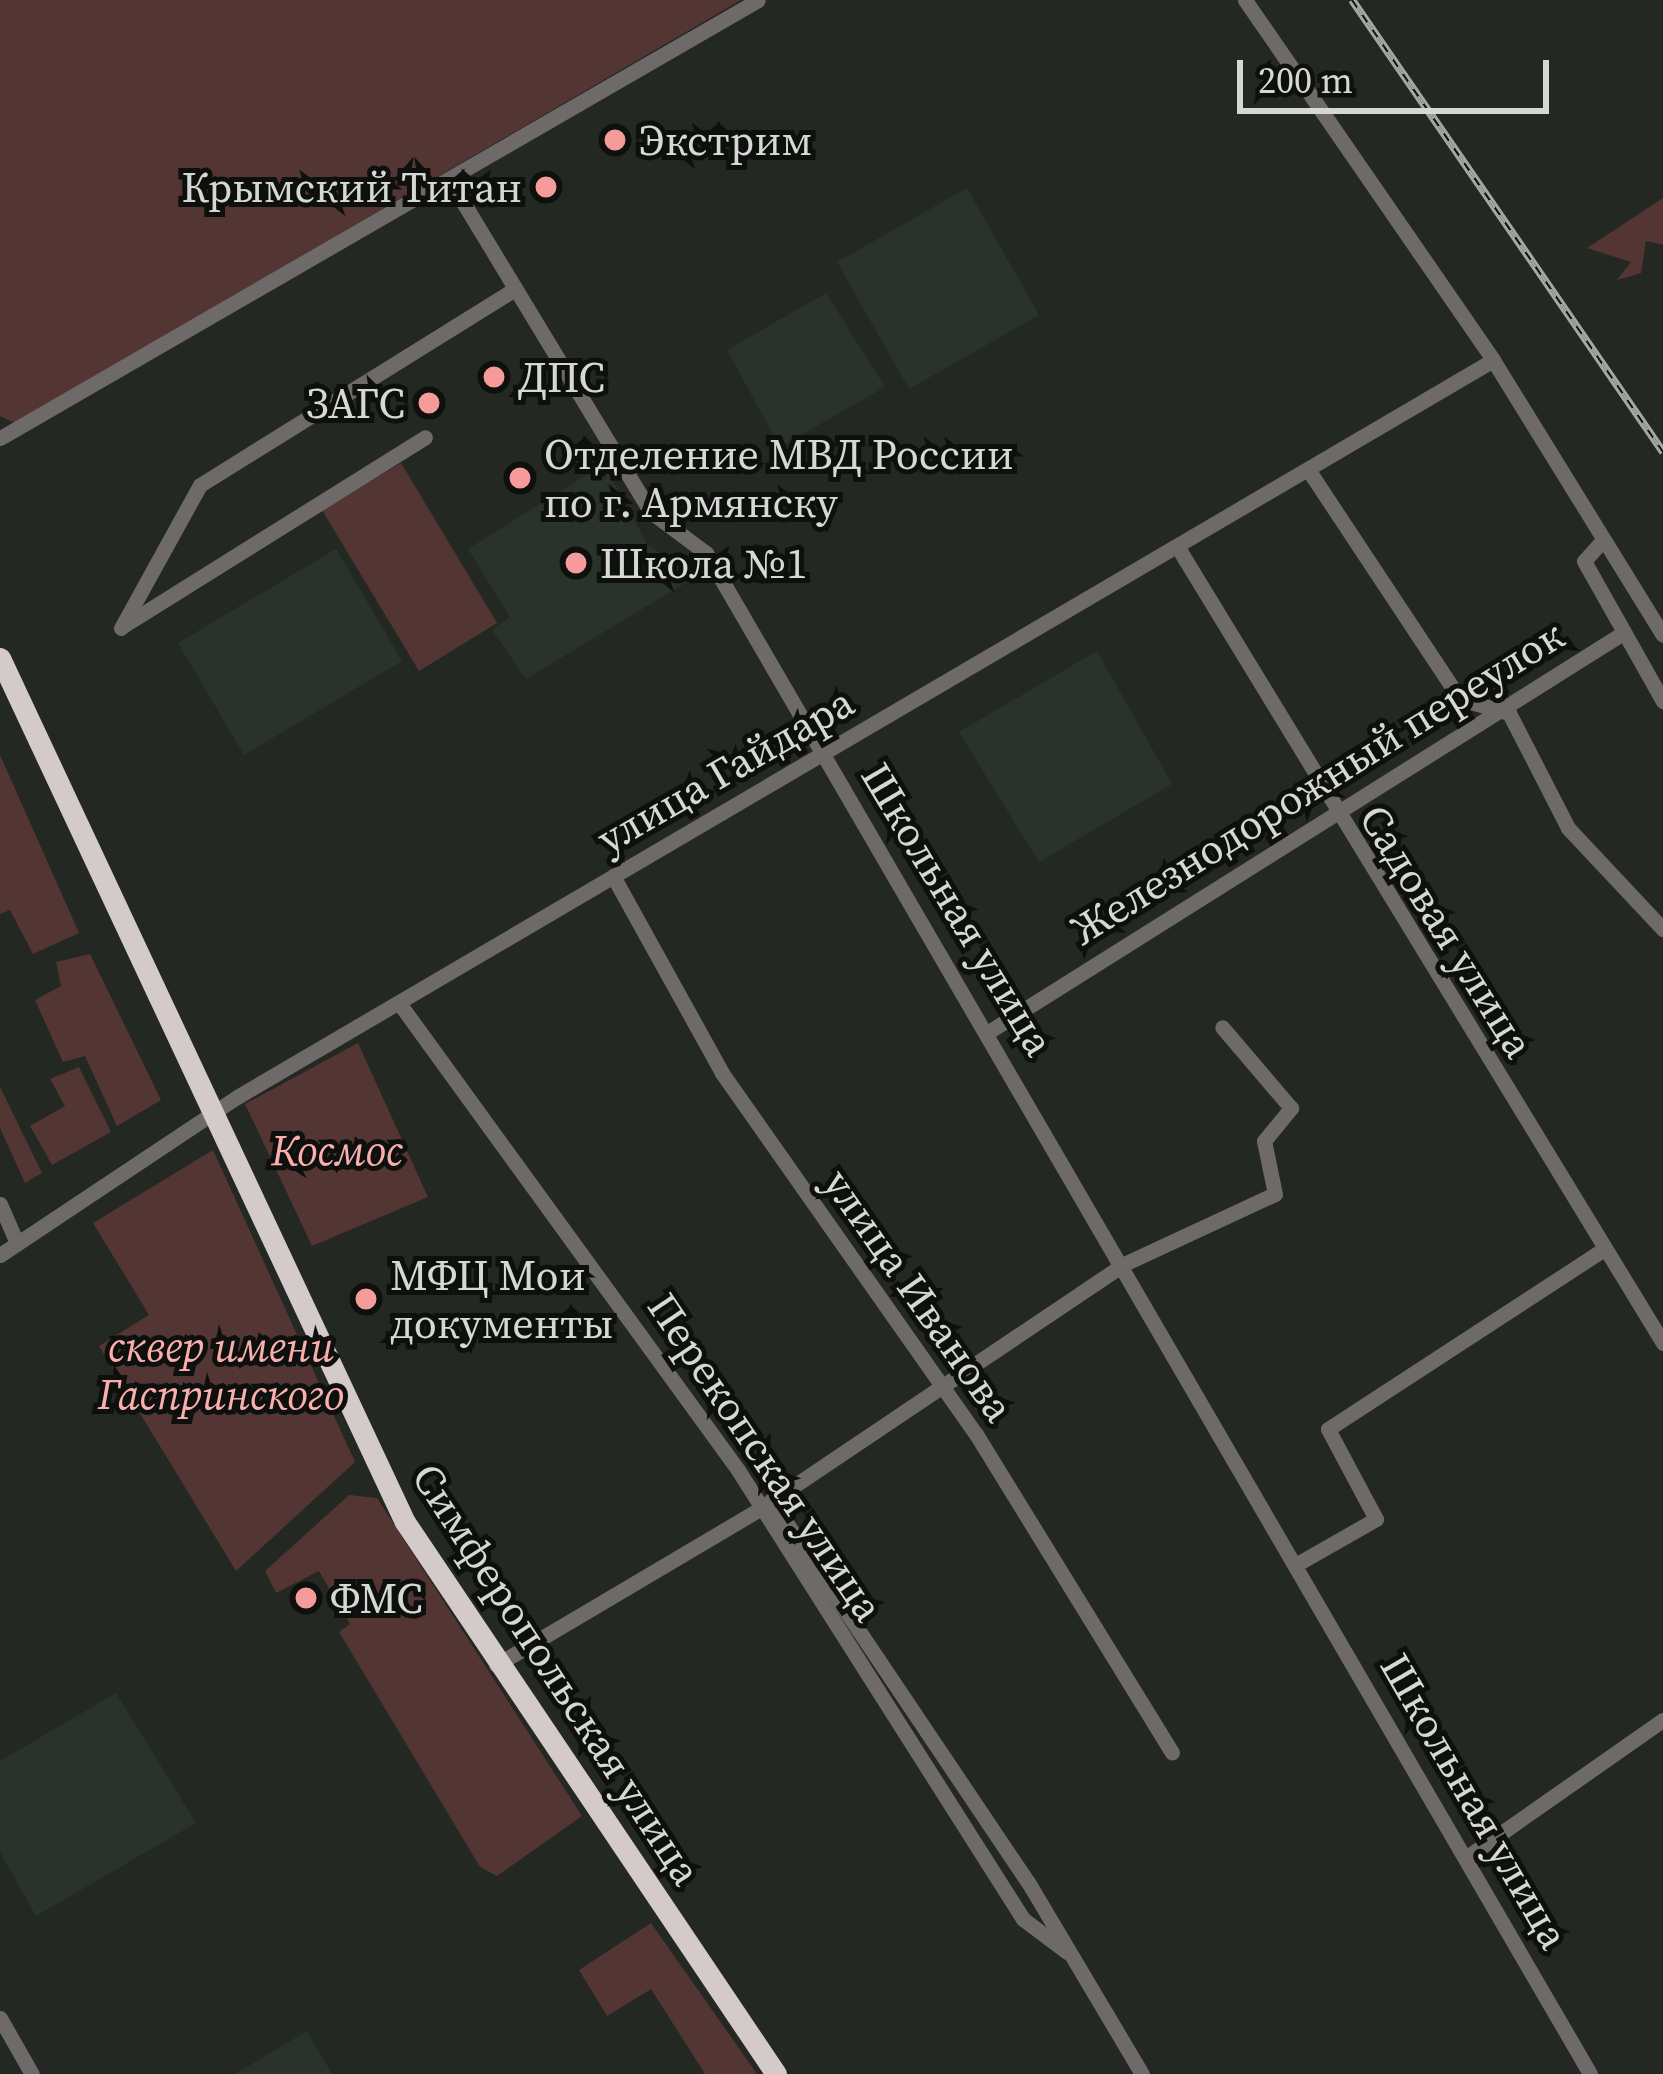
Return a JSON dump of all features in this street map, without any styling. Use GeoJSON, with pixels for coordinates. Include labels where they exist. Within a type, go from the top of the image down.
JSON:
{"type":"FeatureCollection","features":[{"type":"Feature","properties":{"kind":"highway","name":"Симферопольская улица"},"geometry":{"type":"LineString","coordinates":[[0,658],[388,1491],[496,1665],[776,2074]]}},
{"type":"Feature","properties":{"kind":"highway","name":"Симферопольская улица"},"geometry":{"type":"LineString","coordinates":[[0,683],[24,715]]}},
{"type":"Feature","properties":{"kind":"street"},"geometry":{"type":"LineString","coordinates":[[3,438],[758,0]]}},
{"type":"Feature","properties":{"kind":"street"},"geometry":{"type":"LineString","coordinates":[[1245,0],[1493,360],[1663,635]]}},
{"type":"Feature","properties":{"kind":"street","name":"Школьная улица"},"geometry":{"type":"LineString","coordinates":[[449,178],[651,512],[706,553],[990,1030],[1590,2074]]}},
{"type":"Feature","properties":{"kind":"street"},"geometry":{"type":"LineString","coordinates":[[425,436],[121,628],[200,485],[514,289]]}},
{"type":"Feature","properties":{"kind":"street","name":"улица Гайдара"},"geometry":{"type":"LineString","coordinates":[[0,1255],[212,1113],[1311,474],[1493,360]]}},
{"type":"Feature","properties":{"kind":"street"},"geometry":{"type":"LineString","coordinates":[[1311,474],[1460,699],[1508,713],[1568,828],[1663,929]]}},
{"type":"Feature","properties":{"kind":"street"},"geometry":{"type":"LineString","coordinates":[[1603,539],[1584,561],[1663,701]]}},
{"type":"Feature","properties":{"kind":"street","name":"Садовая улица"},"geometry":{"type":"LineString","coordinates":[[1180,551],[1334,818],[1663,1343]]}},
{"type":"Feature","properties":{"kind":"street","name":"Железнодорожный переулок"},"geometry":{"type":"LineString","coordinates":[[990,1030],[1508,713],[1543,677],[1623,633]]}},
{"type":"Feature","properties":{"kind":"street","name":"улица Иванова"},"geometry":{"type":"LineString","coordinates":[[613,876],[722,1073],[938,1386],[1172,1753]]}},
{"type":"Feature","properties":{"kind":"street","name":"Перекопская улица"},"geometry":{"type":"LineString","coordinates":[[399,1003],[766,1504],[1067,1952],[1142,2074]]}},
{"type":"Feature","properties":{"kind":"street"},"geometry":{"type":"LineString","coordinates":[[496,1665],[766,1504],[1124,1264],[1275,1194],[1264,1141],[1291,1108],[1222,1027]]}},
{"type":"Feature","properties":{"kind":"street"},"geometry":{"type":"LineString","coordinates":[[0,1204],[17,1243]]}},
{"type":"Feature","properties":{"kind":"street"},"geometry":{"type":"LineString","coordinates":[[1297,1564],[1376,1519],[1328,1429],[1603,1250]]}},
{"type":"Feature","properties":{"kind":"street","name":"Перекопская улица"},"geometry":{"type":"LineString","coordinates":[[766,1504],[1023,1919],[1067,1952]]}},
{"type":"Feature","properties":{"kind":"street"},"geometry":{"type":"LineString","coordinates":[[1467,1857],[1663,1720]]}},
{"type":"Feature","properties":{"kind":"street"},"geometry":{"type":"LineString","coordinates":[[0,2018],[32,2074]]}},
{"type":"Feature","properties":{"kind":"shaded area"},"geometry":{"type":"Polygon","coordinates":[[[967,188],[1039,315],[909,389],[837,262],[967,188]]]}},
{"type":"Feature","properties":{"kind":"shaded area"},"geometry":{"type":"Polygon","coordinates":[[[826,293],[885,387],[780,447],[727,350],[826,293]]]}},
{"type":"Feature","properties":{"kind":"shaded area","name":"Школа №1"},"geometry":{"type":"Polygon","coordinates":[[[604,464],[647,544],[695,577],[526,679],[492,630],[510,617],[468,549],[604,464]]]}},
{"type":"Feature","properties":{"kind":"shaded area"},"geometry":{"type":"Polygon","coordinates":[[[336,549],[402,661],[244,755],[178,643],[336,549]]]}},
{"type":"Feature","properties":{"kind":"shaded area"},"geometry":{"type":"Polygon","coordinates":[[[1097,651],[1172,784],[1039,862],[959,732],[1097,651]]]}},
{"type":"Feature","properties":{"kind":"shaded area"},"geometry":{"type":"Polygon","coordinates":[[[116,1693],[196,1823],[36,1916],[0,1852],[0,1761],[116,1693]]]}},
{"type":"Feature","properties":{"kind":"shaded area"},"geometry":{"type":"Polygon","coordinates":[[[307,2031],[332,2074],[235,2074],[307,2031]]]}},
{"type":"Feature","properties":{"kind":"green space"},"geometry":{"type":"Polygon","coordinates":[[[0,0],[741,0],[15,423],[0,416],[0,0]]]}},
{"type":"Feature","properties":{"kind":"green space"},"geometry":{"type":"Polygon","coordinates":[[[1663,198],[1663,245],[1646,241],[1641,273],[1617,280],[1631,262],[1587,248],[1663,198]]]}},
{"type":"Feature","properties":{"kind":"green space"},"geometry":{"type":"Polygon","coordinates":[[[401,463],[497,623],[419,671],[322,510],[401,463]]]}},
{"type":"Feature","properties":{"kind":"green space"},"geometry":{"type":"Polygon","coordinates":[[[0,755],[79,933],[33,954],[10,910],[0,914],[0,755]]]}},
{"type":"Feature","properties":{"kind":"green space"},"geometry":{"type":"Polygon","coordinates":[[[90,954],[161,1100],[117,1126],[85,1056],[63,1062],[35,1000],[61,986],[56,962],[90,954]]]}},
{"type":"Feature","properties":{"kind":"green space","name":"Космос"},"geometry":{"type":"Polygon","coordinates":[[[358,1043],[428,1197],[312,1246],[245,1104],[358,1043]]]}},
{"type":"Feature","properties":{"kind":"green space"},"geometry":{"type":"Polygon","coordinates":[[[79,1067],[111,1132],[52,1165],[30,1126],[65,1106],[50,1079],[79,1067]]]}},
{"type":"Feature","properties":{"kind":"green space"},"geometry":{"type":"Polygon","coordinates":[[[0,1087],[42,1173],[25,1183],[0,1128],[0,1087]]]}},
{"type":"Feature","properties":{"kind":"green space","name":"сквер имени Гаспринского"},"geometry":{"type":"Polygon","coordinates":[[[213,1150],[355,1462],[236,1571],[99,1346],[149,1315],[93,1223],[213,1150]]]}},
{"type":"Feature","properties":{"kind":"green space"},"geometry":{"type":"Polygon","coordinates":[[[349,1495],[377,1498],[582,1816],[497,1876],[480,1867],[339,1632],[350,1624],[319,1571],[276,1593],[265,1571],[349,1495]]]}},
{"type":"Feature","properties":{"kind":"green space"},"geometry":{"type":"Polygon","coordinates":[[[651,1923],[757,2074],[705,2074],[651,1989],[607,2016],[579,1970],[651,1923]]]}},
{"type":"Feature","properties":{"kind":"railway"},"geometry":{"type":"LineString","coordinates":[[1352,0],[1663,452]]}},
{"type":"Feature","properties":{"kind":"place","name":"Экстрим"},"geometry":{"type":"Point","coordinates":[615,140]}},
{"type":"Feature","properties":{"kind":"place","name":"Крымский Титан"},"geometry":{"type":"Point","coordinates":[546,187]}},
{"type":"Feature","properties":{"kind":"place","name":"ДПС"},"geometry":{"type":"Point","coordinates":[494,377]}},
{"type":"Feature","properties":{"kind":"place","name":"ЗАГС"},"geometry":{"type":"Point","coordinates":[429,403]}},
{"type":"Feature","properties":{"kind":"place","name":"Отделение МВД России по г. Армянску"},"geometry":{"type":"Point","coordinates":[520,478]}},
{"type":"Feature","properties":{"kind":"place","name":"Школа №1"},"geometry":{"type":"Point","coordinates":[576,563]}},
{"type":"Feature","properties":{"kind":"place","name":"МФЦ Мои документы"},"geometry":{"type":"Point","coordinates":[366,1299]}},
{"type":"Feature","properties":{"kind":"place","name":"ФМС"},"geometry":{"type":"Point","coordinates":[306,1598]}}]}
